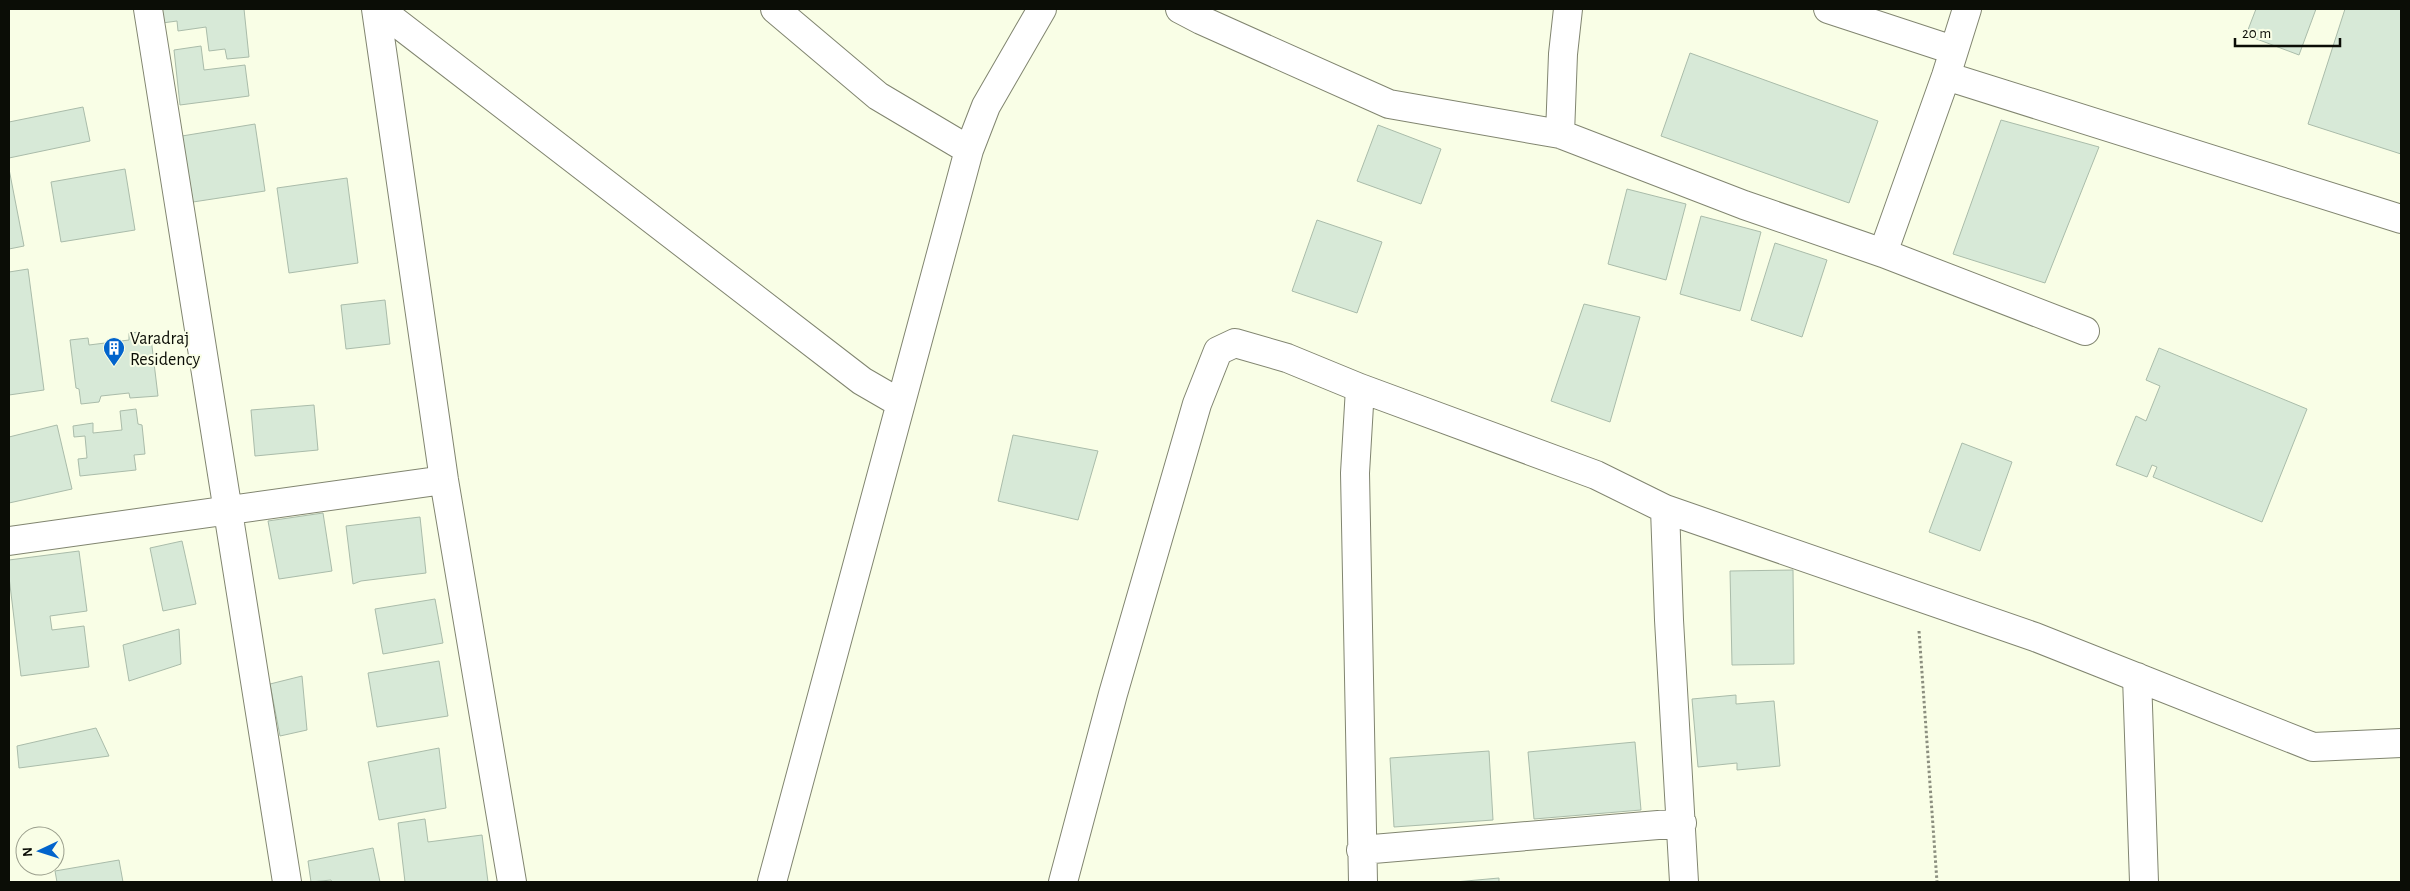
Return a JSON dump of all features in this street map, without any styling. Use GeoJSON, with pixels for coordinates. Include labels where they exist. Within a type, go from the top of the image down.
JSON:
{"type":"FeatureCollection","features":[{"type":"Feature","properties":{"kind":"street"},"geometry":{"type":"LineString","coordinates":[[148,9],[287,882]]}},
{"type":"Feature","properties":{"kind":"street"},"geometry":{"type":"LineString","coordinates":[[378,9],[862,381],[900,403]]}},
{"type":"Feature","properties":{"kind":"street"},"geometry":{"type":"LineString","coordinates":[[378,9],[444,480],[512,882]]}},
{"type":"Feature","properties":{"kind":"street"},"geometry":{"type":"LineString","coordinates":[[776,9],[878,96],[969,150]]}},
{"type":"Feature","properties":{"kind":"street"},"geometry":{"type":"LineString","coordinates":[[772,882],[969,150],[986,106],[1042,9]]}},
{"type":"Feature","properties":{"kind":"street"},"geometry":{"type":"LineString","coordinates":[[1180,9],[1389,104],[1560,134],[1744,205],[1883,253],[2085,330]]}},
{"type":"Feature","properties":{"kind":"street"},"geometry":{"type":"LineString","coordinates":[[1560,134],[1563,54],[1568,9]]}},
{"type":"Feature","properties":{"kind":"street"},"geometry":{"type":"LineString","coordinates":[[1828,9],[1953,50]]}},
{"type":"Feature","properties":{"kind":"street"},"geometry":{"type":"LineString","coordinates":[[1883,253],[1946,76],[1967,9]]}},
{"type":"Feature","properties":{"kind":"street"},"geometry":{"type":"LineString","coordinates":[[1946,76],[2401,219]]}},
{"type":"Feature","properties":{"kind":"street"},"geometry":{"type":"LineString","coordinates":[[1063,882],[1111,703],[1197,404],[1218,351],[1235,343],[1287,358],[1360,388],[1596,475],[1666,509],[2035,637],[2313,747],[2401,743]]}},
{"type":"Feature","properties":{"kind":"street"},"geometry":{"type":"LineString","coordinates":[[1360,388],[1355,472],[1363,882]]}},
{"type":"Feature","properties":{"kind":"street"},"geometry":{"type":"LineString","coordinates":[[9,541],[228,512],[444,480]]}},
{"type":"Feature","properties":{"kind":"street"},"geometry":{"type":"LineString","coordinates":[[1666,509],[1668,620],[1682,823],[1684,882]]}},
{"type":"Feature","properties":{"kind":"street"},"geometry":{"type":"LineString","coordinates":[[2137,677],[2144,882]]}},
{"type":"Feature","properties":{"kind":"street"},"geometry":{"type":"LineString","coordinates":[[1361,850],[1682,823]]}},
{"type":"Feature","properties":{"kind":"path"},"geometry":{"type":"LineString","coordinates":[[1917,596],[1937,882]]}},
{"type":"Feature","properties":{"kind":"building"},"geometry":{"type":"Polygon","coordinates":[[[154,9],[244,9],[249,57],[227,59],[225,49],[209,51],[206,27],[178,31],[177,21],[155,24],[154,9]]]}},
{"type":"Feature","properties":{"kind":"building"},"geometry":{"type":"Polygon","coordinates":[[[2256,9],[2316,9],[2299,55],[2246,35],[2256,9]]]}},
{"type":"Feature","properties":{"kind":"building"},"geometry":{"type":"Polygon","coordinates":[[[2345,9],[2401,9],[2401,154],[2308,124],[2345,9]]]}},
{"type":"Feature","properties":{"kind":"building"},"geometry":{"type":"Polygon","coordinates":[[[201,46],[204,70],[245,65],[249,96],[180,105],[174,50],[201,46]]]}},
{"type":"Feature","properties":{"kind":"building"},"geometry":{"type":"Polygon","coordinates":[[[1690,53],[1878,121],[1849,203],[1661,136],[1690,53]]]}},
{"type":"Feature","properties":{"kind":"building"},"geometry":{"type":"Polygon","coordinates":[[[83,107],[90,141],[9,158],[9,122],[83,107]]]}},
{"type":"Feature","properties":{"kind":"building"},"geometry":{"type":"Polygon","coordinates":[[[2001,120],[2099,147],[2045,283],[1953,254],[2001,120]]]}},
{"type":"Feature","properties":{"kind":"building"},"geometry":{"type":"Polygon","coordinates":[[[255,124],[265,191],[193,202],[182,136],[255,124]]]}},
{"type":"Feature","properties":{"kind":"building"},"geometry":{"type":"Polygon","coordinates":[[[1378,125],[1441,149],[1421,204],[1357,181],[1378,125]]]}},
{"type":"Feature","properties":{"kind":"building"},"geometry":{"type":"Polygon","coordinates":[[[9,169],[24,246],[9,249],[9,169]]]}},
{"type":"Feature","properties":{"kind":"building"},"geometry":{"type":"Polygon","coordinates":[[[125,169],[135,230],[61,242],[51,182],[125,169]]]}},
{"type":"Feature","properties":{"kind":"building"},"geometry":{"type":"Polygon","coordinates":[[[347,178],[358,263],[289,273],[277,188],[347,178]]]}},
{"type":"Feature","properties":{"kind":"building"},"geometry":{"type":"Polygon","coordinates":[[[1627,189],[1686,204],[1666,280],[1608,264],[1627,189]]]}},
{"type":"Feature","properties":{"kind":"building"},"geometry":{"type":"Polygon","coordinates":[[[1701,216],[1761,232],[1740,311],[1680,294],[1701,216]]]}},
{"type":"Feature","properties":{"kind":"building"},"geometry":{"type":"Polygon","coordinates":[[[1317,220],[1382,242],[1357,313],[1292,291],[1317,220]]]}},
{"type":"Feature","properties":{"kind":"building"},"geometry":{"type":"Polygon","coordinates":[[[1775,243],[1827,260],[1802,337],[1751,320],[1775,243]]]}},
{"type":"Feature","properties":{"kind":"building"},"geometry":{"type":"Polygon","coordinates":[[[28,269],[44,390],[9,395],[9,272],[28,269]]]}},
{"type":"Feature","properties":{"kind":"building"},"geometry":{"type":"Polygon","coordinates":[[[385,300],[390,344],[346,349],[341,305],[385,300]]]}},
{"type":"Feature","properties":{"kind":"building"},"geometry":{"type":"Polygon","coordinates":[[[1584,304],[1640,317],[1610,422],[1551,401],[1584,304]]]}},
{"type":"Feature","properties":{"kind":"building","name":"Varadraj Residency"},"geometry":{"type":"Polygon","coordinates":[[[140,332],[140,339],[151,338],[158,396],[130,398],[129,393],[101,396],[99,402],[81,404],[79,389],[76,388],[70,340],[88,338],[89,345],[129,340],[129,333],[140,332]]]}},
{"type":"Feature","properties":{"kind":"building"},"geometry":{"type":"Polygon","coordinates":[[[2159,348],[2307,409],[2262,522],[2153,477],[2157,467],[2152,465],[2147,477],[2116,465],[2136,416],[2146,421],[2160,386],[2146,380],[2159,348]]]}},
{"type":"Feature","properties":{"kind":"building"},"geometry":{"type":"Polygon","coordinates":[[[314,405],[318,450],[255,456],[251,410],[314,405]]]}},
{"type":"Feature","properties":{"kind":"building"},"geometry":{"type":"Polygon","coordinates":[[[136,409],[138,424],[142,425],[145,454],[134,455],[136,470],[80,476],[78,459],[87,458],[85,436],[74,437],[73,426],[93,423],[93,433],[122,430],[120,411],[136,409]]]}},
{"type":"Feature","properties":{"kind":"building"},"geometry":{"type":"Polygon","coordinates":[[[57,425],[72,489],[9,503],[9,437],[57,425]]]}},
{"type":"Feature","properties":{"kind":"building"},"geometry":{"type":"Polygon","coordinates":[[[1013,435],[1098,451],[1078,520],[998,501],[1013,435]]]}},
{"type":"Feature","properties":{"kind":"building"},"geometry":{"type":"Polygon","coordinates":[[[1962,443],[2012,462],[1980,551],[1929,532],[1962,443]]]}},
{"type":"Feature","properties":{"kind":"building"},"geometry":{"type":"Polygon","coordinates":[[[323,513],[332,571],[279,579],[268,521],[323,513]]]}},
{"type":"Feature","properties":{"kind":"building"},"geometry":{"type":"Polygon","coordinates":[[[420,517],[426,573],[361,581],[353,584],[346,526],[420,517]]]}},
{"type":"Feature","properties":{"kind":"building"},"geometry":{"type":"Polygon","coordinates":[[[182,541],[196,604],[163,611],[150,548],[182,541]]]}},
{"type":"Feature","properties":{"kind":"building"},"geometry":{"type":"Polygon","coordinates":[[[79,551],[87,611],[50,616],[52,630],[84,626],[89,667],[21,676],[9,577],[9,560],[79,551]]]}},
{"type":"Feature","properties":{"kind":"building"},"geometry":{"type":"Polygon","coordinates":[[[1793,570],[1794,664],[1732,665],[1730,571],[1793,570]]]}},
{"type":"Feature","properties":{"kind":"building"},"geometry":{"type":"Polygon","coordinates":[[[435,599],[443,643],[383,654],[375,609],[435,599]]]}},
{"type":"Feature","properties":{"kind":"building"},"geometry":{"type":"Polygon","coordinates":[[[179,629],[181,664],[129,681],[123,645],[179,629]]]}},
{"type":"Feature","properties":{"kind":"building"},"geometry":{"type":"Polygon","coordinates":[[[439,661],[448,716],[377,727],[368,673],[439,661]]]}},
{"type":"Feature","properties":{"kind":"building"},"geometry":{"type":"Polygon","coordinates":[[[302,676],[307,730],[280,736],[270,684],[302,676]]]}},
{"type":"Feature","properties":{"kind":"building"},"geometry":{"type":"Polygon","coordinates":[[[1736,695],[1736,704],[1774,701],[1780,766],[1737,770],[1737,763],[1698,767],[1692,699],[1736,695]]]}},
{"type":"Feature","properties":{"kind":"building"},"geometry":{"type":"Polygon","coordinates":[[[96,728],[109,756],[19,768],[17,746],[96,728]]]}},
{"type":"Feature","properties":{"kind":"building"},"geometry":{"type":"Polygon","coordinates":[[[1635,742],[1641,810],[1534,819],[1528,752],[1635,742]]]}},
{"type":"Feature","properties":{"kind":"building"},"geometry":{"type":"Polygon","coordinates":[[[439,748],[446,808],[379,820],[368,762],[439,748]]]}},
{"type":"Feature","properties":{"kind":"building"},"geometry":{"type":"Polygon","coordinates":[[[1489,751],[1493,820],[1394,827],[1390,758],[1489,751]]]}},
{"type":"Feature","properties":{"kind":"building"},"geometry":{"type":"Polygon","coordinates":[[[425,819],[428,842],[482,835],[488,882],[405,882],[398,823],[425,819]]]}},
{"type":"Feature","properties":{"kind":"building"},"geometry":{"type":"Polygon","coordinates":[[[373,848],[380,882],[332,882],[331,880],[311,882],[308,861],[373,848]]]}},
{"type":"Feature","properties":{"kind":"building"},"geometry":{"type":"Polygon","coordinates":[[[119,860],[123,882],[57,882],[56,876],[65,876],[65,869],[119,860]]]}},
{"type":"Feature","properties":{"kind":"building"},"geometry":{"type":"Polygon","coordinates":[[[1499,878],[1499,882],[1455,882],[1499,878]]]}},
{"type":"Feature","properties":{"kind":"place","name":"Varadraj Residency"},"geometry":{"type":"Point","coordinates":[114,367]}}]}
